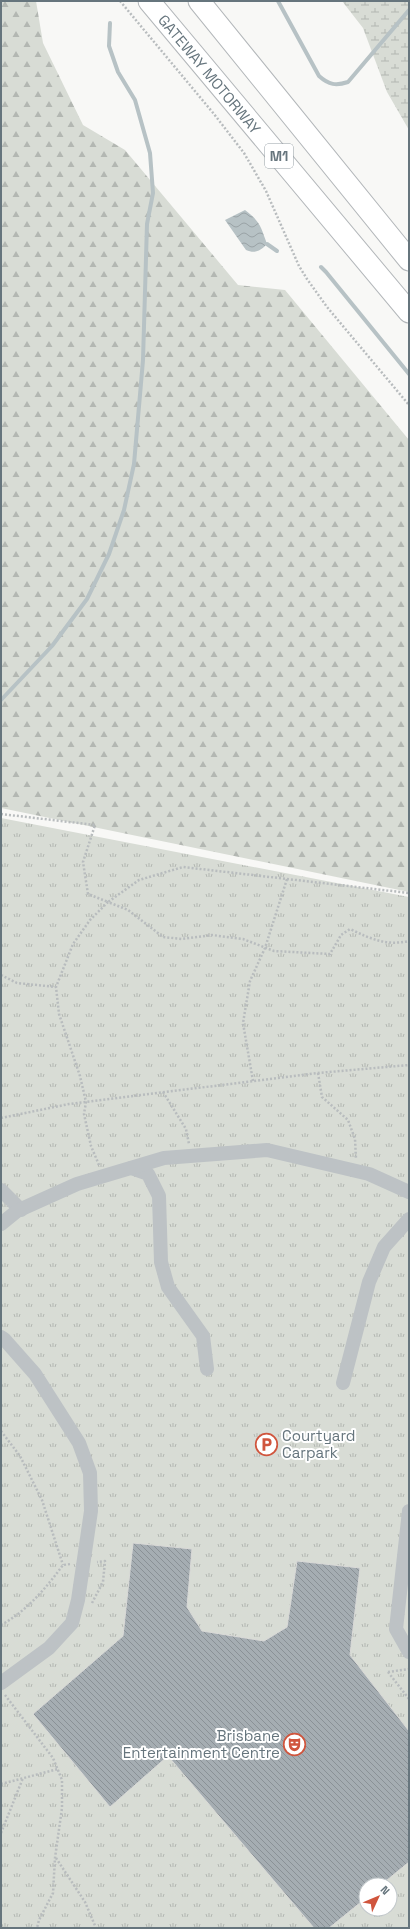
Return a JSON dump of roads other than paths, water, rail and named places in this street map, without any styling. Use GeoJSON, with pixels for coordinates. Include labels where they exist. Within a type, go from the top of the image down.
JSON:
{"type":"FeatureCollection","features":[{"type":"Feature","properties":{"kind":"highway","name":"GATEWAY MOTORWAY"},"geometry":{"type":"LineString","coordinates":[[149,1],[409,312]]}},
{"type":"Feature","properties":{"kind":"highway","name":"M1"},"geometry":{"type":"LineString","coordinates":[[199,1],[409,260]]}},
{"type":"Feature","properties":{"kind":"street"},"geometry":{"type":"LineString","coordinates":[[1,1224],[21,1210],[77,1184],[164,1158],[267,1150],[369,1174],[409,1192]]}},
{"type":"Feature","properties":{"kind":"street"},"geometry":{"type":"LineString","coordinates":[[131,1168],[148,1174],[159,1196],[161,1262],[168,1287],[203,1336],[207,1369]]}},
{"type":"Feature","properties":{"kind":"street"},"geometry":{"type":"LineString","coordinates":[[1,1190],[21,1210]]}},
{"type":"Feature","properties":{"kind":"street"},"geometry":{"type":"LineString","coordinates":[[343,1383],[369,1282],[384,1247],[409,1219]]}},
{"type":"Feature","properties":{"kind":"street"},"geometry":{"type":"LineString","coordinates":[[1,1337],[35,1374],[79,1442],[90,1473],[91,1511],[78,1600],[72,1623],[49,1648],[2,1687]]}},
{"type":"Feature","properties":{"kind":"street"},"geometry":{"type":"LineString","coordinates":[[409,1512],[396,1629],[409,1652]]}},
{"type":"Feature","properties":{"kind":"water"},"geometry":{"type":"Polygon","coordinates":[[[245,210],[259,225],[267,244],[257,251],[252,252],[246,250],[225,220],[245,210]]]}},
{"type":"Feature","properties":{"kind":"waterway"},"geometry":{"type":"LineString","coordinates":[[278,1],[319,76],[333,84],[348,82],[409,10]]}},
{"type":"Feature","properties":{"kind":"waterway"},"geometry":{"type":"LineString","coordinates":[[1,700],[52,646],[87,599],[109,554],[124,510],[134,464],[143,360],[147,224],[153,193],[150,153],[135,100],[118,72],[109,46],[110,23]]}},
{"type":"Feature","properties":{"kind":"waterway"},"geometry":{"type":"LineString","coordinates":[[267,244],[277,251]]}},
{"type":"Feature","properties":{"kind":"waterway"},"geometry":{"type":"LineString","coordinates":[[321,267],[409,374]]}},
{"type":"Feature","properties":{"kind":"place","name":"Courtyard Carpark"},"geometry":{"type":"Point","coordinates":[267,1444]}},
{"type":"Feature","properties":{"kind":"place","name":"Brisbane Entertainment Centre"},"geometry":{"type":"Point","coordinates":[295,1744]}}]}
